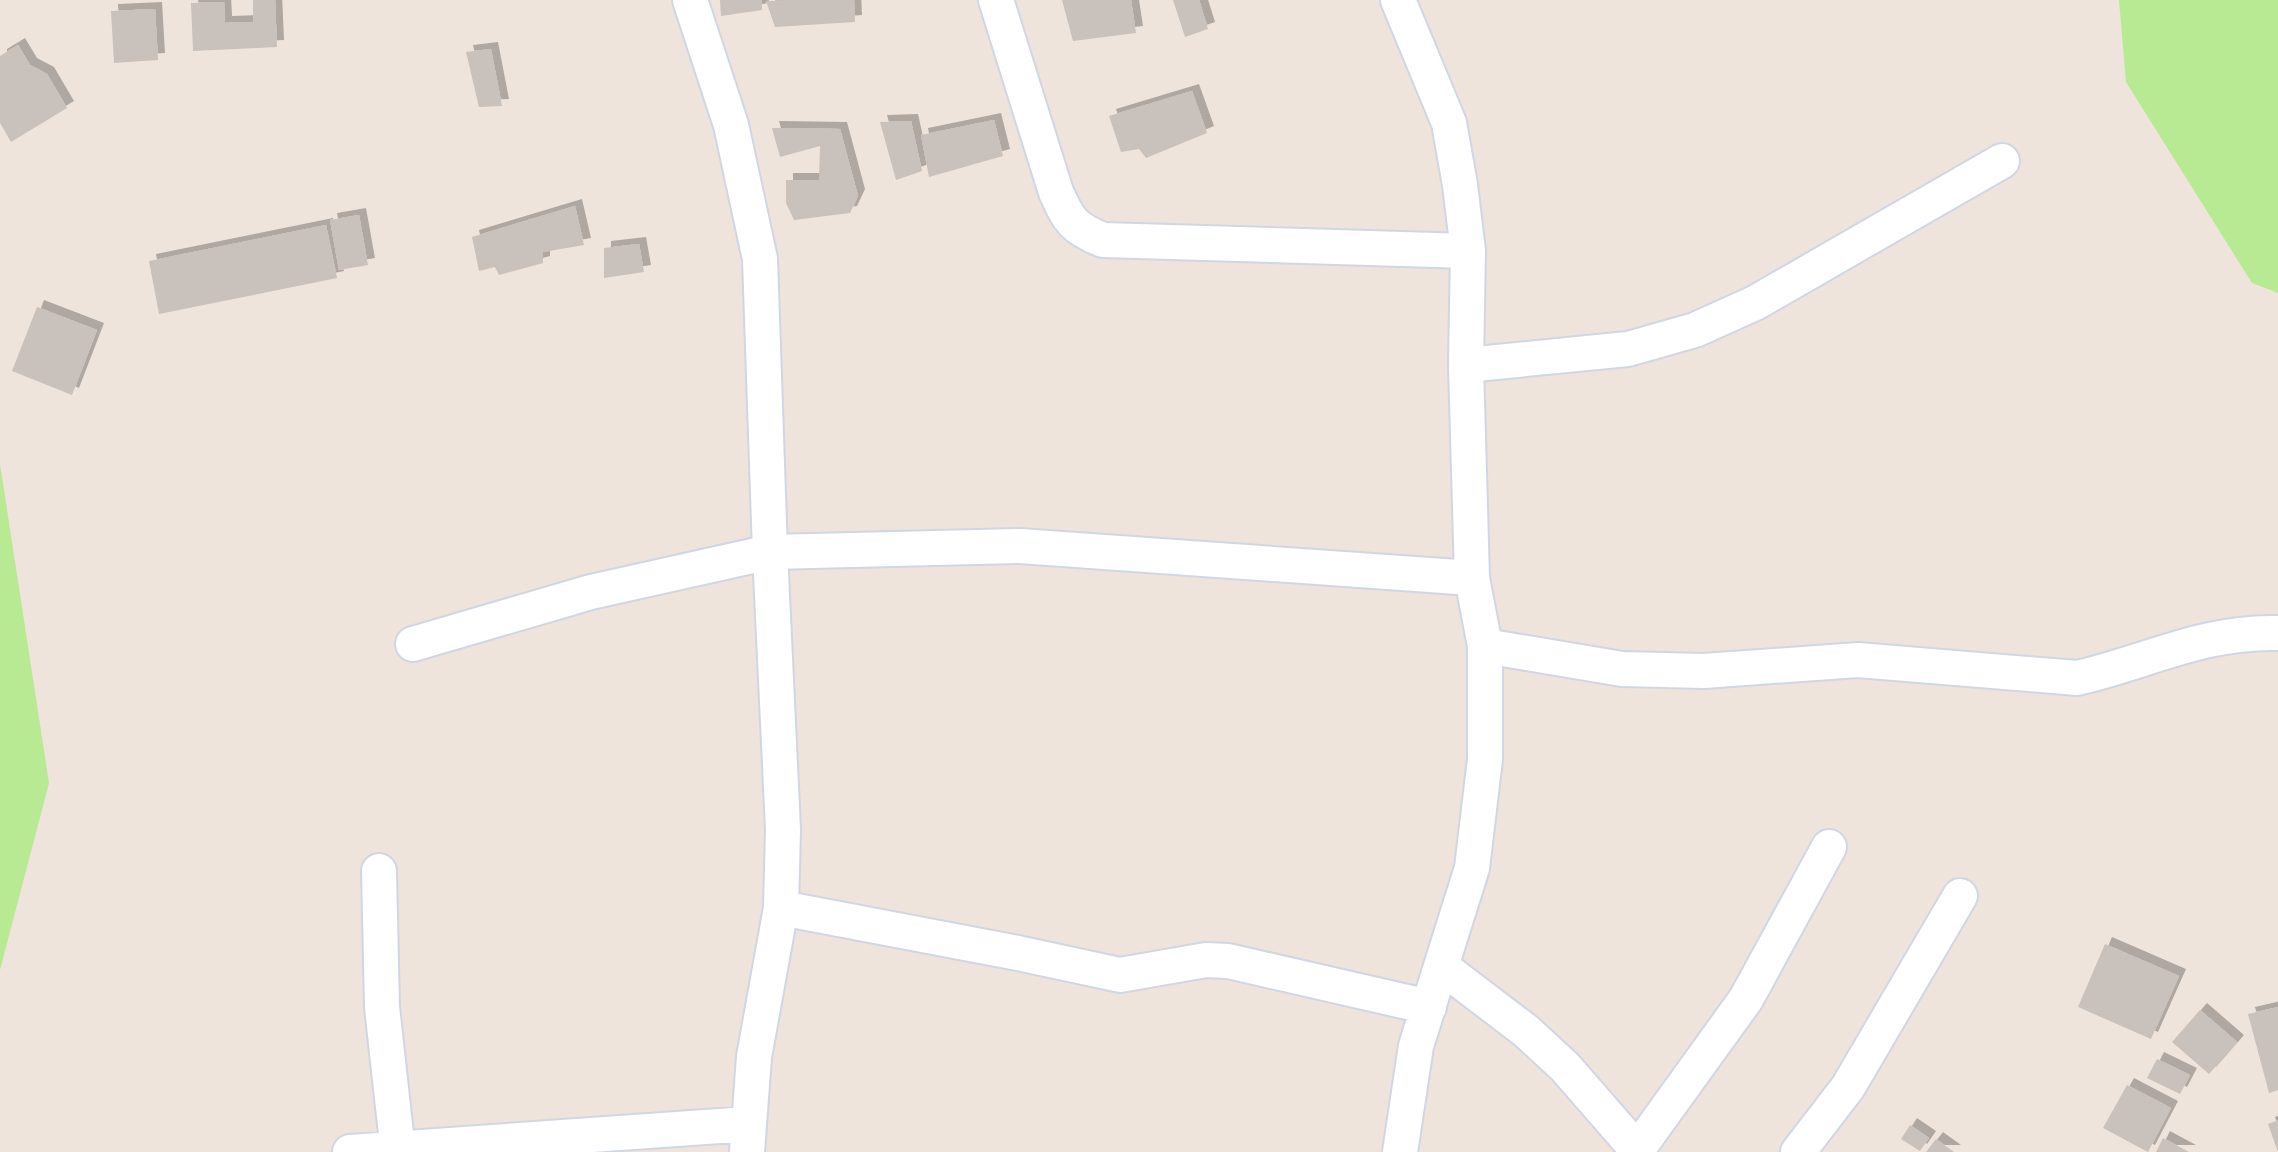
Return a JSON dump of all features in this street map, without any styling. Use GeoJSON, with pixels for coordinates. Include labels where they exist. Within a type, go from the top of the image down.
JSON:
{"type":"FeatureCollection","features":[{"type":"Feature","properties":{"kind":"street"},"geometry":{"type":"LineString","coordinates":[[350,1152],[748,1138],[754,1057],[781,908],[783,829],[760,259],[731,125],[690,0]]}},
{"type":"Feature","properties":{"kind":"street"},"geometry":{"type":"LineString","coordinates":[[996,0],[1056,192],[1067,217],[1080,231],[1103,240],[1468,251]]}},
{"type":"Feature","properties":{"kind":"street"},"geometry":{"type":"LineString","coordinates":[[1398,0],[1449,123],[1468,251],[1466,365],[1472,578],[1485,646],[1485,759],[1472,868],[1416,1046],[1400,1152]]}},
{"type":"Feature","properties":{"kind":"street"},"geometry":{"type":"LineString","coordinates":[[1466,365],[1628,349],[1695,330],[1755,303],[2002,161]]}},
{"type":"Feature","properties":{"kind":"street"},"geometry":{"type":"LineString","coordinates":[[413,644],[591,592],[770,552],[1020,546],[1472,578]]}},
{"type":"Feature","properties":{"kind":"street"},"geometry":{"type":"LineString","coordinates":[[1485,646],[1622,669],[1704,671],[1858,660],[2077,678],[2107,671],[2162,650],[2215,638],[2278,633]]}},
{"type":"Feature","properties":{"kind":"street"},"geometry":{"type":"LineString","coordinates":[[1442,967],[1536,1040],[1565,1067],[1638,1151],[1746,999],[1829,847]]}},
{"type":"Feature","properties":{"kind":"street"},"geometry":{"type":"LineString","coordinates":[[379,871],[382,1007],[398,1151]]}},
{"type":"Feature","properties":{"kind":"street"},"geometry":{"type":"LineString","coordinates":[[1798,1152],[1848,1087],[1960,896]]}},
{"type":"Feature","properties":{"kind":"street"},"geometry":{"type":"LineString","coordinates":[[781,908],[1120,975],[1206,960],[1228,961],[1429,1007]]}},
{"type":"Feature","properties":{"kind":"green space"},"geometry":{"type":"Polygon","coordinates":[[[2119,0],[2278,0],[2278,293],[2252,283],[2126,82],[2119,0]]]}},
{"type":"Feature","properties":{"kind":"green space"},"geometry":{"type":"Polygon","coordinates":[[[0,464],[49,783],[0,970],[0,464]]]}},
{"type":"Feature","properties":{"kind":"building"},"geometry":{"type":"Polygon","coordinates":[[[253,0],[275,0],[277,47],[193,51],[191,3],[224,2],[225,23],[253,22],[253,0]]]}},
{"type":"Feature","properties":{"kind":"building"},"geometry":{"type":"Polygon","coordinates":[[[720,0],[762,0],[762,10],[721,16],[720,0]]]}},
{"type":"Feature","properties":{"kind":"building"},"geometry":{"type":"Polygon","coordinates":[[[854,0],[855,22],[775,27],[766,1],[854,0]]]}},
{"type":"Feature","properties":{"kind":"building"},"geometry":{"type":"Polygon","coordinates":[[[1062,0],[1131,0],[1136,33],[1073,41],[1062,0]]]}},
{"type":"Feature","properties":{"kind":"building"},"geometry":{"type":"Polygon","coordinates":[[[1173,0],[1199,0],[1208,29],[1185,37],[1173,0]]]}},
{"type":"Feature","properties":{"kind":"building"},"geometry":{"type":"Polygon","coordinates":[[[155,9],[158,60],[114,63],[111,11],[155,9]]]}},
{"type":"Feature","properties":{"kind":"building"},"geometry":{"type":"Polygon","coordinates":[[[18,45],[30,65],[47,74],[67,108],[11,142],[0,123],[0,56],[18,45]]]}},
{"type":"Feature","properties":{"kind":"building"},"geometry":{"type":"Polygon","coordinates":[[[491,49],[502,106],[479,107],[466,52],[491,49]]]}},
{"type":"Feature","properties":{"kind":"building"},"geometry":{"type":"Polygon","coordinates":[[[1192,91],[1207,133],[1146,158],[1139,149],[1121,152],[1109,116],[1192,91]]]}},
{"type":"Feature","properties":{"kind":"building"},"geometry":{"type":"Polygon","coordinates":[[[994,120],[1003,156],[929,177],[921,135],[994,120]]]}},
{"type":"Feature","properties":{"kind":"building"},"geometry":{"type":"Polygon","coordinates":[[[911,121],[922,171],[896,180],[880,122],[911,121]]]}},
{"type":"Feature","properties":{"kind":"building"},"geometry":{"type":"Polygon","coordinates":[[[772,128],[840,129],[858,196],[850,213],[794,220],[786,203],[786,180],[819,180],[820,146],[780,157],[772,128]]]}},
{"type":"Feature","properties":{"kind":"building"},"geometry":{"type":"Polygon","coordinates":[[[575,206],[584,245],[543,252],[543,263],[499,275],[495,267],[479,271],[472,237],[575,206]]]}},
{"type":"Feature","properties":{"kind":"building"},"geometry":{"type":"Polygon","coordinates":[[[359,215],[368,265],[339,270],[330,220],[359,215]]]}},
{"type":"Feature","properties":{"kind":"building"},"geometry":{"type":"Polygon","coordinates":[[[326,225],[337,278],[159,314],[149,261],[326,225]]]}},
{"type":"Feature","properties":{"kind":"building"},"geometry":{"type":"Polygon","coordinates":[[[639,244],[644,272],[604,278],[604,248],[639,244]]]}},
{"type":"Feature","properties":{"kind":"building"},"geometry":{"type":"Polygon","coordinates":[[[37,307],[97,330],[72,395],[12,371],[37,307]]]}},
{"type":"Feature","properties":{"kind":"building"},"geometry":{"type":"Polygon","coordinates":[[[2105,944],[2179,976],[2151,1039],[2078,1007],[2105,944]]]}},
{"type":"Feature","properties":{"kind":"building"},"geometry":{"type":"Polygon","coordinates":[[[2278,1007],[2278,1090],[2269,1093],[2248,1014],[2278,1007]]]}},
{"type":"Feature","properties":{"kind":"building"},"geometry":{"type":"Polygon","coordinates":[[[2200,1010],[2237,1042],[2209,1074],[2172,1042],[2200,1010]]]}},
{"type":"Feature","properties":{"kind":"building"},"geometry":{"type":"Polygon","coordinates":[[[2157,1059],[2190,1075],[2180,1094],[2147,1078],[2157,1059]]]}},
{"type":"Feature","properties":{"kind":"building"},"geometry":{"type":"Polygon","coordinates":[[[2127,1085],[2171,1108],[2148,1152],[2103,1128],[2127,1085]]]}},
{"type":"Feature","properties":{"kind":"building"},"geometry":{"type":"Polygon","coordinates":[[[2278,1120],[2278,1152],[2268,1124],[2278,1120]]]}},
{"type":"Feature","properties":{"kind":"building"},"geometry":{"type":"Polygon","coordinates":[[[1910,1125],[1929,1138],[1920,1151],[1901,1139],[1910,1125]]]}},
{"type":"Feature","properties":{"kind":"building"},"geometry":{"type":"Polygon","coordinates":[[[2163,1138],[2189,1152],[2156,1152],[2163,1138]]]}},
{"type":"Feature","properties":{"kind":"building"},"geometry":{"type":"Polygon","coordinates":[[[1936,1139],[1954,1152],[1926,1152],[1936,1139]]]}}]}
